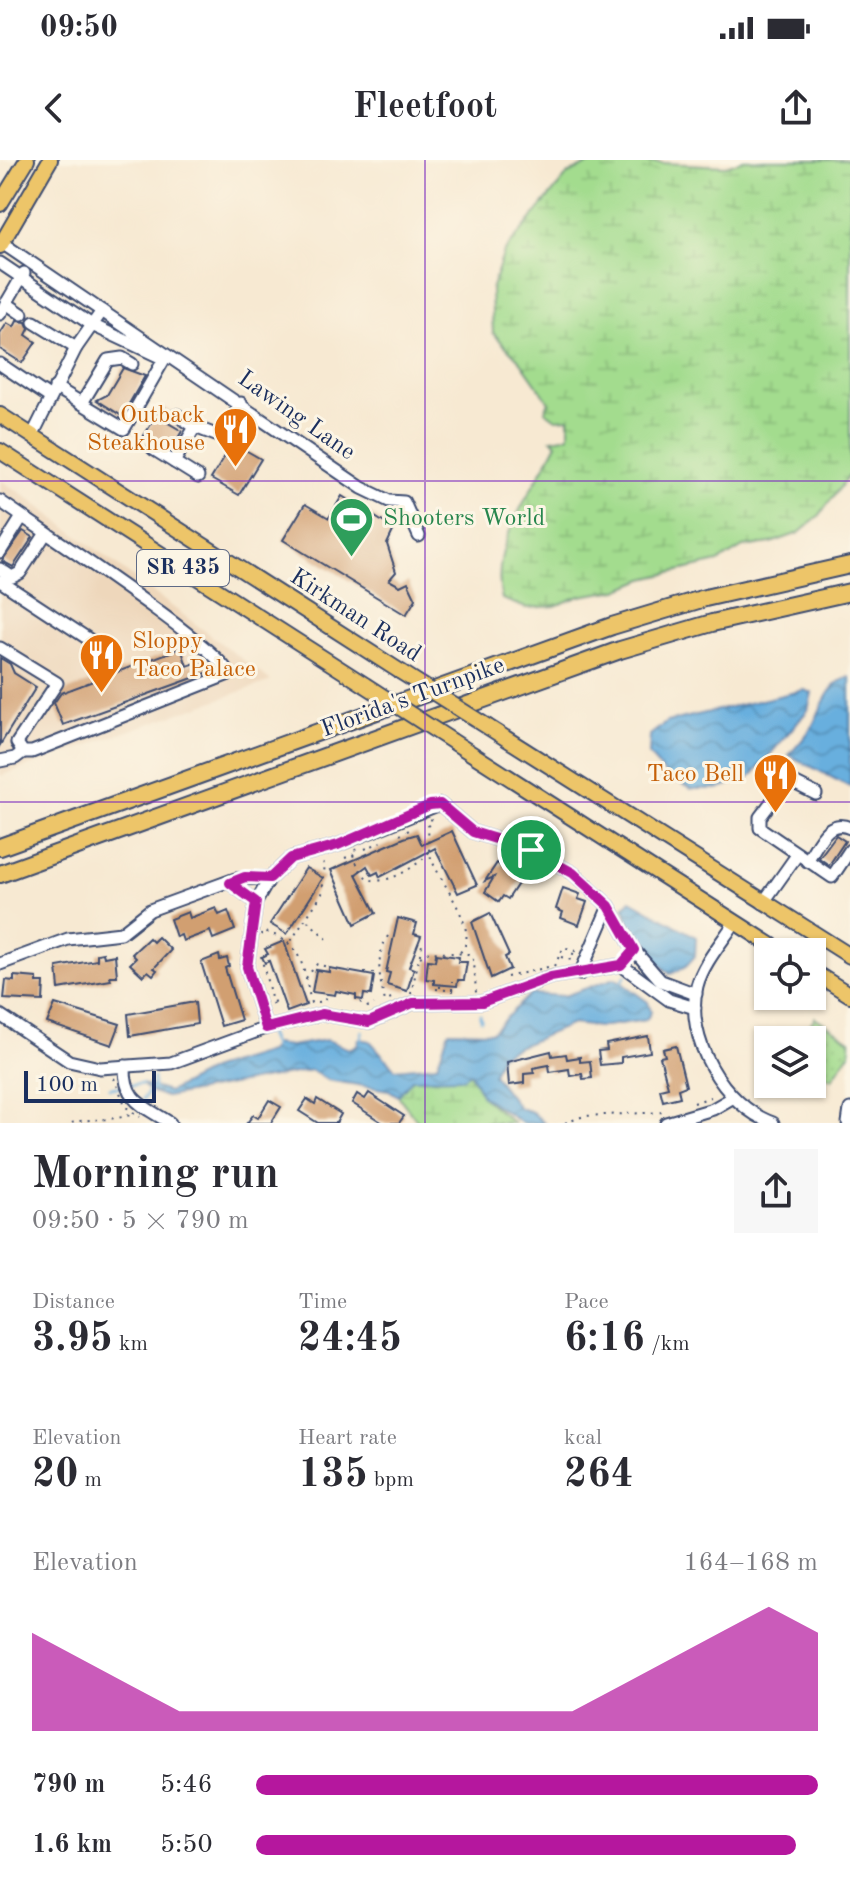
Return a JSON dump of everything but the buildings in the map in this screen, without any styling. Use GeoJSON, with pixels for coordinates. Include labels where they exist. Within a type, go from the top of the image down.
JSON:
{"type":"FeatureCollection","features":[{"type":"Feature","properties":{"kind":"highway","name":"Florida's Turnpike"},"geometry":{"type":"LineString","coordinates":[[0,847],[598,630],[705,598],[850,565]]}},
{"type":"Feature","properties":{"kind":"highway","name":"Florida's Turnpike"},"geometry":{"type":"LineString","coordinates":[[0,874],[620,650],[712,623],[850,592]]}},
{"type":"Feature","properties":{"kind":"main road"},"geometry":{"type":"LineString","coordinates":[[0,204],[27,160]]}},
{"type":"Feature","properties":{"kind":"main road"},"geometry":{"type":"LineString","coordinates":[[1,245],[50,160]]}},
{"type":"Feature","properties":{"kind":"main road","name":"Kirkman Road"},"geometry":{"type":"LineString","coordinates":[[0,415],[850,956]]}},
{"type":"Feature","properties":{"kind":"main road","name":"SR 435"},"geometry":{"type":"LineString","coordinates":[[0,451],[760,938]]}},
{"type":"Feature","properties":{"kind":"main road"},"geometry":{"type":"LineString","coordinates":[[826,980],[850,995]]}},
{"type":"Feature","properties":{"kind":"street","name":"Lawing Lane"},"geometry":{"type":"LineString","coordinates":[[1,245],[241,403],[362,488],[389,501],[404,502],[419,536]]}},
{"type":"Feature","properties":{"kind":"street","name":"Lawing Lane"},"geometry":{"type":"LineString","coordinates":[[0,263],[92,325],[136,347],[166,356]]}},
{"type":"Feature","properties":{"kind":"street"},"geometry":{"type":"LineString","coordinates":[[22,314],[3,308],[31,263]]}},
{"type":"Feature","properties":{"kind":"street"},"geometry":{"type":"LineString","coordinates":[[32,436],[76,348],[102,311]]}},
{"type":"Feature","properties":{"kind":"street"},"geometry":{"type":"LineString","coordinates":[[34,322],[76,348]]}},
{"type":"Feature","properties":{"kind":"street"},"geometry":{"type":"LineString","coordinates":[[0,364],[52,392],[82,403],[124,429],[166,356]]}},
{"type":"Feature","properties":{"kind":"street"},"geometry":{"type":"LineString","coordinates":[[82,403],[108,360],[122,358],[132,364]]}},
{"type":"Feature","properties":{"kind":"street"},"geometry":{"type":"LineString","coordinates":[[177,415],[195,427],[224,433],[241,403]]}},
{"type":"Feature","properties":{"kind":"street"},"geometry":{"type":"LineString","coordinates":[[174,462],[195,427]]}},
{"type":"Feature","properties":{"kind":"street"},"geometry":{"type":"LineString","coordinates":[[153,449],[198,477]]}},
{"type":"Feature","properties":{"kind":"street"},"geometry":{"type":"LineString","coordinates":[[0,501],[187,633],[220,659],[229,674],[32,752],[23,752],[15,758],[0,761]]}},
{"type":"Feature","properties":{"kind":"street"},"geometry":{"type":"LineString","coordinates":[[0,544],[20,516]]}},
{"type":"Feature","properties":{"kind":"street"},"geometry":{"type":"LineString","coordinates":[[0,552],[20,516]]}},
{"type":"Feature","properties":{"kind":"street"},"geometry":{"type":"LineString","coordinates":[[0,569],[12,577],[20,573],[46,533]]}},
{"type":"Feature","properties":{"kind":"street"},"geometry":{"type":"LineString","coordinates":[[0,581],[93,642]]}},
{"type":"Feature","properties":{"kind":"street"},"geometry":{"type":"LineString","coordinates":[[0,648],[57,683],[17,743],[23,752]]}},
{"type":"Feature","properties":{"kind":"street"},"geometry":{"type":"LineString","coordinates":[[816,794],[788,780],[760,817],[760,828],[832,877],[850,850]]}},
{"type":"Feature","properties":{"kind":"street"},"geometry":{"type":"LineString","coordinates":[[266,1028],[247,967],[256,902],[270,878],[291,858],[338,845],[430,805],[440,804],[473,832],[553,861],[573,873],[609,906],[634,950],[661,981],[696,994]]}},
{"type":"Feature","properties":{"kind":"street"},"geometry":{"type":"LineString","coordinates":[[763,903],[831,827],[840,824],[850,828]]}},
{"type":"Feature","properties":{"kind":"street"},"geometry":{"type":"LineString","coordinates":[[0,964],[68,939],[121,933],[150,910],[245,877],[270,878]]}},
{"type":"Feature","properties":{"kind":"street"},"geometry":{"type":"LineString","coordinates":[[230,883],[256,902]]}},
{"type":"Feature","properties":{"kind":"street"},"geometry":{"type":"LineString","coordinates":[[580,974],[609,906]]}},
{"type":"Feature","properties":{"kind":"street"},"geometry":{"type":"LineString","coordinates":[[735,922],[704,970],[695,1008],[712,1068],[732,1098],[752,1114],[773,1123]]}},
{"type":"Feature","properties":{"kind":"street"},"geometry":{"type":"LineString","coordinates":[[0,1015],[69,1061],[100,1068],[171,1063],[266,1028],[322,1014],[369,1022],[413,1003],[482,1002],[538,981],[621,965],[634,950]]}},
{"type":"Feature","properties":{"kind":"street"},"geometry":{"type":"LineString","coordinates":[[621,965],[669,1000],[695,1008]]}},
{"type":"Feature","properties":{"kind":"street"},"geometry":{"type":"LineString","coordinates":[[125,1066],[125,1087],[133,1099],[156,1119],[170,1123]]}},
{"type":"Feature","properties":{"kind":"street"},"geometry":{"type":"LineString","coordinates":[[666,1123],[718,1106],[732,1098]]}},
{"type":"Feature","properties":{"kind":"street"},"geometry":{"type":"LineString","coordinates":[[848,1123],[850,1109]]}},
{"type":"Feature","properties":{"kind":"path"},"geometry":{"type":"LineString","coordinates":[[428,821],[429,852],[456,903],[468,938],[467,946],[459,953]]}},
{"type":"Feature","properties":{"kind":"path"},"geometry":{"type":"LineString","coordinates":[[365,849],[385,840]]}},
{"type":"Feature","properties":{"kind":"path"},"geometry":{"type":"LineString","coordinates":[[345,858],[357,853],[353,844]]}},
{"type":"Feature","properties":{"kind":"path"},"geometry":{"type":"LineString","coordinates":[[353,855],[366,877],[372,880],[406,872],[429,852]]}},
{"type":"Feature","properties":{"kind":"path"},"geometry":{"type":"LineString","coordinates":[[282,938],[292,935],[307,920],[326,883],[325,863],[322,864]]}},
{"type":"Feature","properties":{"kind":"path"},"geometry":{"type":"LineString","coordinates":[[307,920],[329,941]]}},
{"type":"Feature","properties":{"kind":"path"},"geometry":{"type":"LineString","coordinates":[[255,934],[263,935],[263,931],[291,942]]}},
{"type":"Feature","properties":{"kind":"path"},"geometry":{"type":"LineString","coordinates":[[292,935],[291,942],[304,971],[311,1003],[325,1001],[326,995]]}},
{"type":"Feature","properties":{"kind":"path"},"geometry":{"type":"LineString","coordinates":[[388,936],[381,950],[379,973],[385,1001],[391,998]]}},
{"type":"Feature","properties":{"kind":"path"},"geometry":{"type":"LineString","coordinates":[[412,999],[410,991],[414,991],[422,945]]}},
{"type":"Feature","properties":{"kind":"path"},"geometry":{"type":"LineString","coordinates":[[507,977],[555,966],[564,947],[581,954]]}},
{"type":"Feature","properties":{"kind":"path"},"geometry":{"type":"LineString","coordinates":[[560,956],[570,962],[574,951]]}},
{"type":"Feature","properties":{"kind":"path"},"geometry":{"type":"LineString","coordinates":[[420,957],[429,952],[468,954],[474,961],[477,997]]}},
{"type":"Feature","properties":{"kind":"path"},"geometry":{"type":"LineString","coordinates":[[261,956],[273,1004],[280,999]]}},
{"type":"Feature","properties":{"kind":"path"},"geometry":{"type":"LineString","coordinates":[[304,971],[322,964],[331,968]]}},
{"type":"Feature","properties":{"kind":"path"},"geometry":{"type":"LineString","coordinates":[[306,979],[310,969]]}},
{"type":"Feature","properties":{"kind":"path"},"geometry":{"type":"LineString","coordinates":[[364,973],[379,973]]}},
{"type":"Feature","properties":{"kind":"path"},"geometry":{"type":"LineString","coordinates":[[514,974],[517,981]]}},
{"type":"Feature","properties":{"kind":"path"},"geometry":{"type":"LineString","coordinates":[[440,981],[438,989],[453,991],[452,981]]}},
{"type":"Feature","properties":{"kind":"path"},"geometry":{"type":"LineString","coordinates":[[469,991],[475,989]]}},
{"type":"Feature","properties":{"kind":"path"},"geometry":{"type":"LineString","coordinates":[[317,1002],[317,1010]]}},
{"type":"Feature","properties":{"kind":"path"},"geometry":{"type":"LineString","coordinates":[[360,1002],[368,1007],[374,1004]]}},
{"type":"Feature","properties":{"kind":"path"},"geometry":{"type":"LineString","coordinates":[[689,1106],[713,1095],[718,1106]]}},
{"type":"Feature","properties":{"kind":"path"},"geometry":{"type":"LineString","coordinates":[[565,1123],[584,1116],[675,1111]]}},
{"type":"Feature","properties":{"kind":"path"},"geometry":{"type":"LineString","coordinates":[[72,1123],[82,1119],[91,1123],[117,1120],[133,1114]]}},
{"type":"Feature","properties":{"kind":"shaded area"},"geometry":{"type":"Polygon","coordinates":[[[0,480],[21,493],[271,681],[0,776],[0,480]]]}},
{"type":"Feature","properties":{"kind":"green space"},"geometry":{"type":"Polygon","coordinates":[[[598,160],[726,166],[744,160],[850,160],[850,474],[819,516],[799,533],[771,543],[743,547],[718,562],[644,579],[618,590],[580,596],[555,606],[526,608],[502,599],[499,578],[501,558],[516,518],[557,443],[552,439],[569,436],[569,418],[556,419],[545,411],[549,402],[521,362],[493,333],[491,290],[504,252],[568,174],[598,160]]]}},
{"type":"Feature","properties":{"kind":"green space"},"geometry":{"type":"Polygon","coordinates":[[[815,1017],[850,1040],[850,1052],[832,1079],[826,1075],[826,1026],[809,1026],[815,1017]]]}},
{"type":"Feature","properties":{"kind":"green space"},"geometry":{"type":"Polygon","coordinates":[[[470,1073],[482,1096],[513,1123],[419,1123],[398,1096],[412,1079],[470,1073]]]}},
{"type":"Feature","properties":{"kind":"water"},"geometry":{"type":"Polygon","coordinates":[[[850,677],[850,787],[789,755],[811,729],[831,690],[850,677]]]}},
{"type":"Feature","properties":{"kind":"water"},"geometry":{"type":"Polygon","coordinates":[[[804,690],[812,693],[808,710],[750,778],[717,789],[691,789],[667,776],[649,755],[650,735],[667,722],[804,690]]]}},
{"type":"Feature","properties":{"kind":"water"},"geometry":{"type":"Polygon","coordinates":[[[631,900],[696,937],[695,956],[684,968],[670,974],[649,952],[631,925],[624,907],[631,900]]]}},
{"type":"Feature","properties":{"kind":"water"},"geometry":{"type":"Polygon","coordinates":[[[615,978],[648,1002],[651,1012],[646,1020],[599,1027],[572,1024],[501,1054],[493,1074],[519,1108],[532,1112],[544,1123],[522,1123],[482,1096],[470,1073],[463,1078],[412,1079],[398,1096],[389,1090],[327,1080],[311,1070],[166,1097],[149,1091],[142,1084],[169,1092],[213,1069],[269,1052],[275,1044],[290,1046],[327,1040],[349,1049],[357,1045],[359,1039],[370,1041],[395,1069],[437,1065],[449,1031],[492,1032],[530,994],[564,996],[615,978]]]}},
{"type":"Feature","properties":{"kind":"waterway"},"geometry":{"type":"LineString","coordinates":[[622,981],[626,975]]}},
{"type":"Feature","properties":{"kind":"waterway"},"geometry":{"type":"LineString","coordinates":[[480,1015],[481,1020]]}},
{"type":"Feature","properties":{"kind":"waterway"},"geometry":{"type":"LineString","coordinates":[[361,1040],[362,1031]]}},
{"type":"Feature","properties":{"kind":"waterway"},"geometry":{"type":"LineString","coordinates":[[268,1034],[274,1048]]}},
{"type":"Feature","properties":{"kind":"waterway"},"geometry":{"type":"LineString","coordinates":[[153,1078],[153,1089]]}},
{"type":"Feature","properties":{"kind":"waterway"},"geometry":{"type":"LineString","coordinates":[[110,1088],[142,1084]]}},
{"type":"Feature","properties":{"kind":"waterway"},"geometry":{"type":"LineString","coordinates":[[143,1099],[149,1091]]}},
{"type":"Feature","properties":{"kind":"place","name":"Outback Steakhouse"},"geometry":{"type":"Point","coordinates":[236,469]}},
{"type":"Feature","properties":{"kind":"place","name":"Shooters World"},"geometry":{"type":"Point","coordinates":[352,558]}},
{"type":"Feature","properties":{"kind":"place","name":"Sloppy Taco Palace"},"geometry":{"type":"Point","coordinates":[101,695]}},
{"type":"Feature","properties":{"kind":"place","name":"Taco Bell"},"geometry":{"type":"Point","coordinates":[775,814]}},
{"type":"Feature","properties":{"kind":"route"},"geometry":{"type":"LineString","coordinates":[[440,804],[473,832],[531,850],[573,873],[609,906],[634,950],[621,965],[551,977],[482,1002],[413,1003],[369,1022],[322,1014],[266,1028],[247,967],[250,927],[256,902],[230,883],[235,879],[270,878],[291,858],[338,845],[430,805],[440,804]]}}]}
